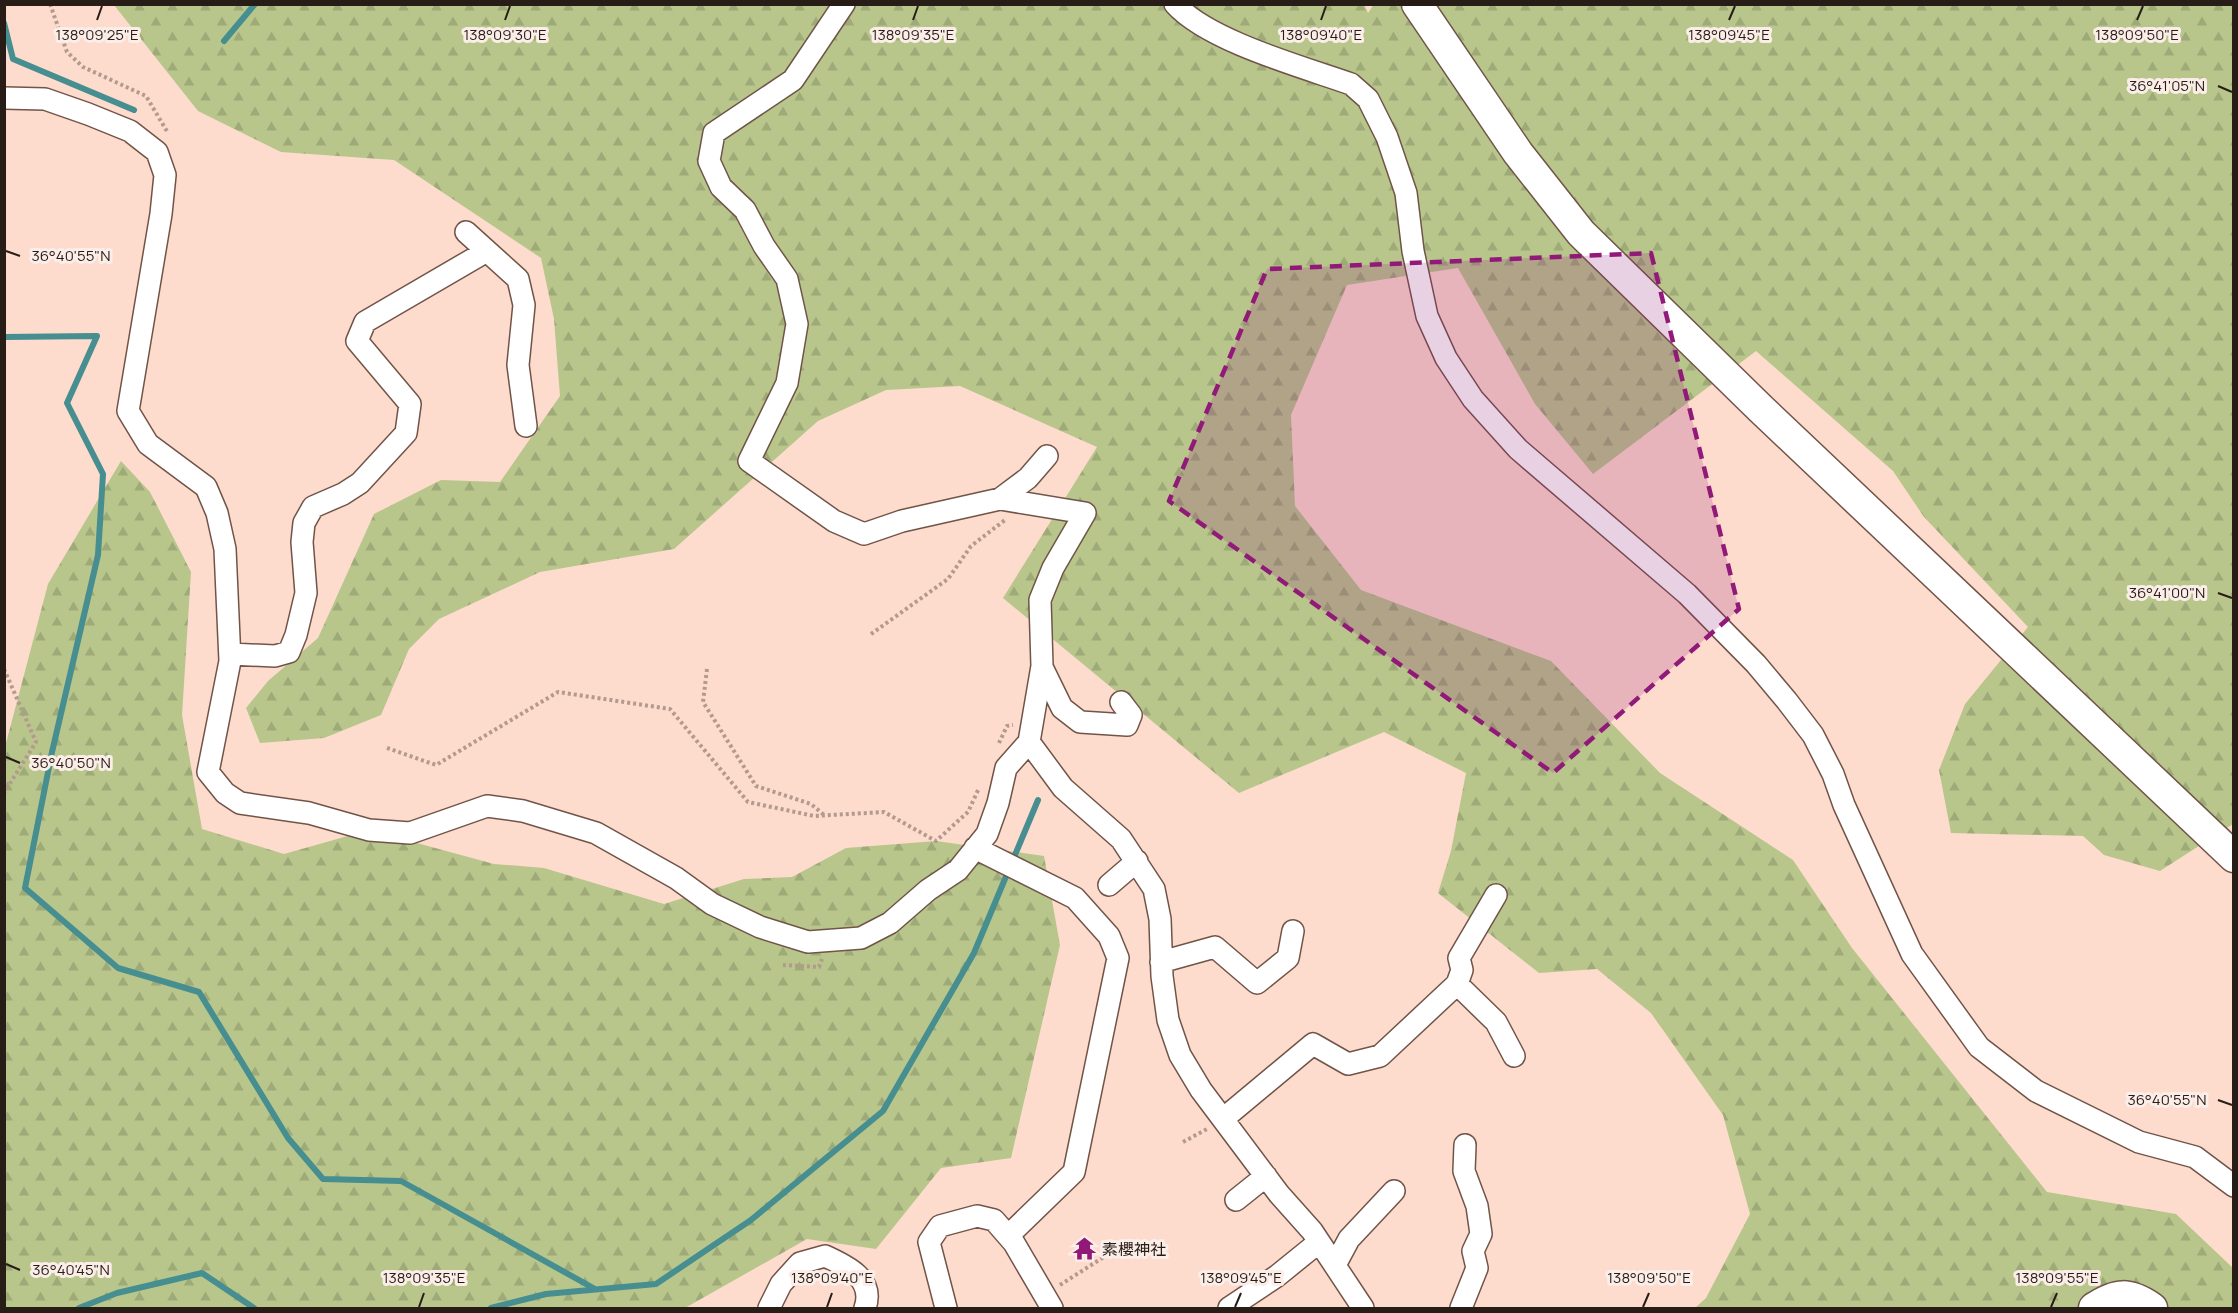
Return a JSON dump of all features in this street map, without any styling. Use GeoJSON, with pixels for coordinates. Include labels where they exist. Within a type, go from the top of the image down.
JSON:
{"type":"FeatureCollection","features":[{"type":"Feature","properties":{"kind":"street"},"geometry":{"type":"LineString","coordinates":[[4,98],[45,99],[130,130],[157,152],[165,175],[161,214],[128,411],[148,444],[206,487],[217,513],[225,549],[230,654],[208,772],[225,794],[240,803],[309,813],[369,830],[410,833],[487,806],[523,811],[596,833],[635,854],[737,917],[808,942],[861,938],[890,923],[928,890],[958,870],[987,834],[998,803],[1006,768],[1031,733],[1042,666],[1040,600],[1053,568],[1085,513],[1000,499],[902,521],[864,534],[834,520],[750,461],[787,383],[797,324],[787,279],[764,246],[745,210],[721,187],[710,161],[714,133],[793,80],[844,4]]}},
{"type":"Feature","properties":{"kind":"street"},"geometry":{"type":"LineString","coordinates":[[1175,4],[1212,32],[1351,84],[1368,99],[1387,137],[1406,193],[1413,251],[1427,316],[1446,358],[1473,399],[1518,449],[1687,594],[1756,664],[1787,701],[1813,735],[1833,774],[1844,805],[1912,954],[1979,1047],[2036,1091],[2139,1142],[2195,1157],[2234,1186]]}},
{"type":"Feature","properties":{"kind":"street"},"geometry":{"type":"LineString","coordinates":[[1417,4],[1518,153],[1581,233],[1761,409],[2234,857]]}},
{"type":"Feature","properties":{"kind":"street"},"geometry":{"type":"LineString","coordinates":[[466,232],[518,279],[524,305],[519,365],[526,426]]}},
{"type":"Feature","properties":{"kind":"street"},"geometry":{"type":"LineString","coordinates":[[230,654],[275,656],[289,652],[296,635],[306,593],[302,542],[304,523],[313,507],[343,494],[360,483],[406,433],[410,404],[357,341],[365,322],[487,251]]}},
{"type":"Feature","properties":{"kind":"street"},"geometry":{"type":"LineString","coordinates":[[1000,499],[1029,478],[1047,456]]}},
{"type":"Feature","properties":{"kind":"street"},"geometry":{"type":"LineString","coordinates":[[1042,666],[1062,708],[1080,722],[1127,725],[1131,715],[1121,702]]}},
{"type":"Feature","properties":{"kind":"street"},"geometry":{"type":"LineString","coordinates":[[1031,733],[1063,788],[1121,839],[1154,889],[1160,919],[1161,962],[1168,1020],[1180,1055],[1201,1090],[1319,1242],[1363,1308]]}},
{"type":"Feature","properties":{"kind":"street"},"geometry":{"type":"LineString","coordinates":[[975,848],[1075,898],[1109,936],[1118,958],[1074,1172],[1008,1236]]}},
{"type":"Feature","properties":{"kind":"street"},"geometry":{"type":"LineString","coordinates":[[1109,885],[1137,861]]}},
{"type":"Feature","properties":{"kind":"street"},"geometry":{"type":"LineString","coordinates":[[1223,1119],[1313,1044],[1348,1064],[1380,1056],[1457,984],[1462,970],[1459,958],[1496,895]]}},
{"type":"Feature","properties":{"kind":"street"},"geometry":{"type":"LineString","coordinates":[[1161,962],[1215,947],[1257,983],[1288,958],[1293,931]]}},
{"type":"Feature","properties":{"kind":"street"},"geometry":{"type":"LineString","coordinates":[[1457,984],[1496,1022],[1514,1056]]}},
{"type":"Feature","properties":{"kind":"street"},"geometry":{"type":"LineString","coordinates":[[1459,1300],[1477,1268],[1473,1251],[1481,1234],[1476,1206],[1464,1171],[1465,1145]]}},
{"type":"Feature","properties":{"kind":"street"},"geometry":{"type":"LineString","coordinates":[[1236,1200],[1266,1176]]}},
{"type":"Feature","properties":{"kind":"street"},"geometry":{"type":"LineString","coordinates":[[1335,1265],[1349,1239],[1394,1191]]}},
{"type":"Feature","properties":{"kind":"street"},"geometry":{"type":"LineString","coordinates":[[946,1308],[929,1242],[940,1226],[977,1216],[994,1220],[1008,1236],[1048,1302]]}},
{"type":"Feature","properties":{"kind":"street"},"geometry":{"type":"LineString","coordinates":[[1229,1308],[1278,1276],[1319,1242]]}},
{"type":"Feature","properties":{"kind":"street"},"geometry":{"type":"LineString","coordinates":[[769,1308],[781,1284],[800,1263],[825,1256],[855,1270],[867,1289],[865,1308]]}},
{"type":"Feature","properties":{"kind":"street"},"geometry":{"type":"LineString","coordinates":[[2094,1308],[2110,1297],[2136,1297],[2152,1308]]}},
{"type":"Feature","properties":{"kind":"path"},"geometry":{"type":"LineString","coordinates":[[50,4],[67,52],[83,67],[146,96],[171,141]]}},
{"type":"Feature","properties":{"kind":"path"},"geometry":{"type":"LineString","coordinates":[[871,634],[948,579],[971,546],[1028,504]]}},
{"type":"Feature","properties":{"kind":"path"},"geometry":{"type":"LineString","coordinates":[[4,669],[36,742],[4,793]]}},
{"type":"Feature","properties":{"kind":"path"},"geometry":{"type":"LineString","coordinates":[[706,669],[703,702],[712,720],[742,760],[750,780],[756,786],[811,804],[824,816]]}},
{"type":"Feature","properties":{"kind":"path"},"geometry":{"type":"LineString","coordinates":[[387,748],[436,765],[558,692],[670,709],[748,802],[814,816],[884,812],[936,841],[968,812],[983,780]]}},
{"type":"Feature","properties":{"kind":"path"},"geometry":{"type":"LineString","coordinates":[[997,747],[1007,726],[1031,733]]}},
{"type":"Feature","properties":{"kind":"path"},"geometry":{"type":"LineString","coordinates":[[1048,1302],[1110,1253]]}},
{"type":"Feature","properties":{"kind":"highlighted area"},"geometry":{"type":"Polygon","coordinates":[[[1651,253],[1739,609],[1553,773],[1169,501],[1267,269],[1651,253]]]}},
{"type":"Feature","properties":{"kind":"green space"},"geometry":{"type":"Polygon","coordinates":[[[1364,4],[1368,13],[1374,4],[2233,5],[2233,824],[2160,871],[2104,855],[2083,836],[1951,833],[1939,770],[1965,704],[2028,627],[1924,517],[1893,471],[1756,351],[1593,474],[1535,404],[1458,268],[1347,285],[1291,415],[1295,506],[1361,590],[1551,661],[1660,773],[1793,860],[1852,948],[2047,1192],[2176,1214],[2233,1268],[2233,1308],[1695,1308],[1706,1298],[1750,1214],[1723,1115],[1651,1013],[1597,969],[1539,973],[1438,893],[1451,851],[1466,773],[1384,732],[1239,793],[1003,598],[1097,447],[960,386],[886,390],[818,421],[674,549],[540,572],[439,619],[409,649],[381,715],[324,738],[260,743],[246,708],[268,681],[318,638],[374,514],[441,480],[500,482],[560,396],[554,319],[541,258],[394,160],[281,152],[198,111],[114,5],[1364,4]]]}},
{"type":"Feature","properties":{"kind":"green space"},"geometry":{"type":"Polygon","coordinates":[[[121,461],[150,492],[191,572],[182,715],[202,829],[284,854],[369,830],[494,864],[544,868],[664,904],[744,879],[792,877],[846,848],[936,841],[1044,856],[1060,945],[1011,1158],[941,1168],[876,1249],[807,1239],[685,1308],[5,1308],[5,747],[48,584],[121,461]]]}},
{"type":"Feature","properties":{"kind":"waterway"},"geometry":{"type":"LineString","coordinates":[[224,41],[255,4]]}},
{"type":"Feature","properties":{"kind":"waterway"},"geometry":{"type":"LineString","coordinates":[[4,23],[13,59],[134,110]]}},
{"type":"Feature","properties":{"kind":"waterway"},"geometry":{"type":"LineString","coordinates":[[4,337],[97,336],[67,403],[103,474],[98,555],[52,752],[25,888],[118,968],[199,992],[288,1138],[323,1179],[401,1181],[595,1289]]}},
{"type":"Feature","properties":{"kind":"waterway"},"geometry":{"type":"LineString","coordinates":[[491,1308],[546,1294],[656,1284],[751,1220],[883,1111],[974,953],[1038,800]]}},
{"type":"Feature","properties":{"kind":"waterway"},"geometry":{"type":"LineString","coordinates":[[79,1308],[117,1293],[202,1273],[254,1308]]}},
{"type":"Feature","properties":{"kind":"place","name":"素櫻神社"},"geometry":{"type":"Point","coordinates":[1084,1249]}}]}
